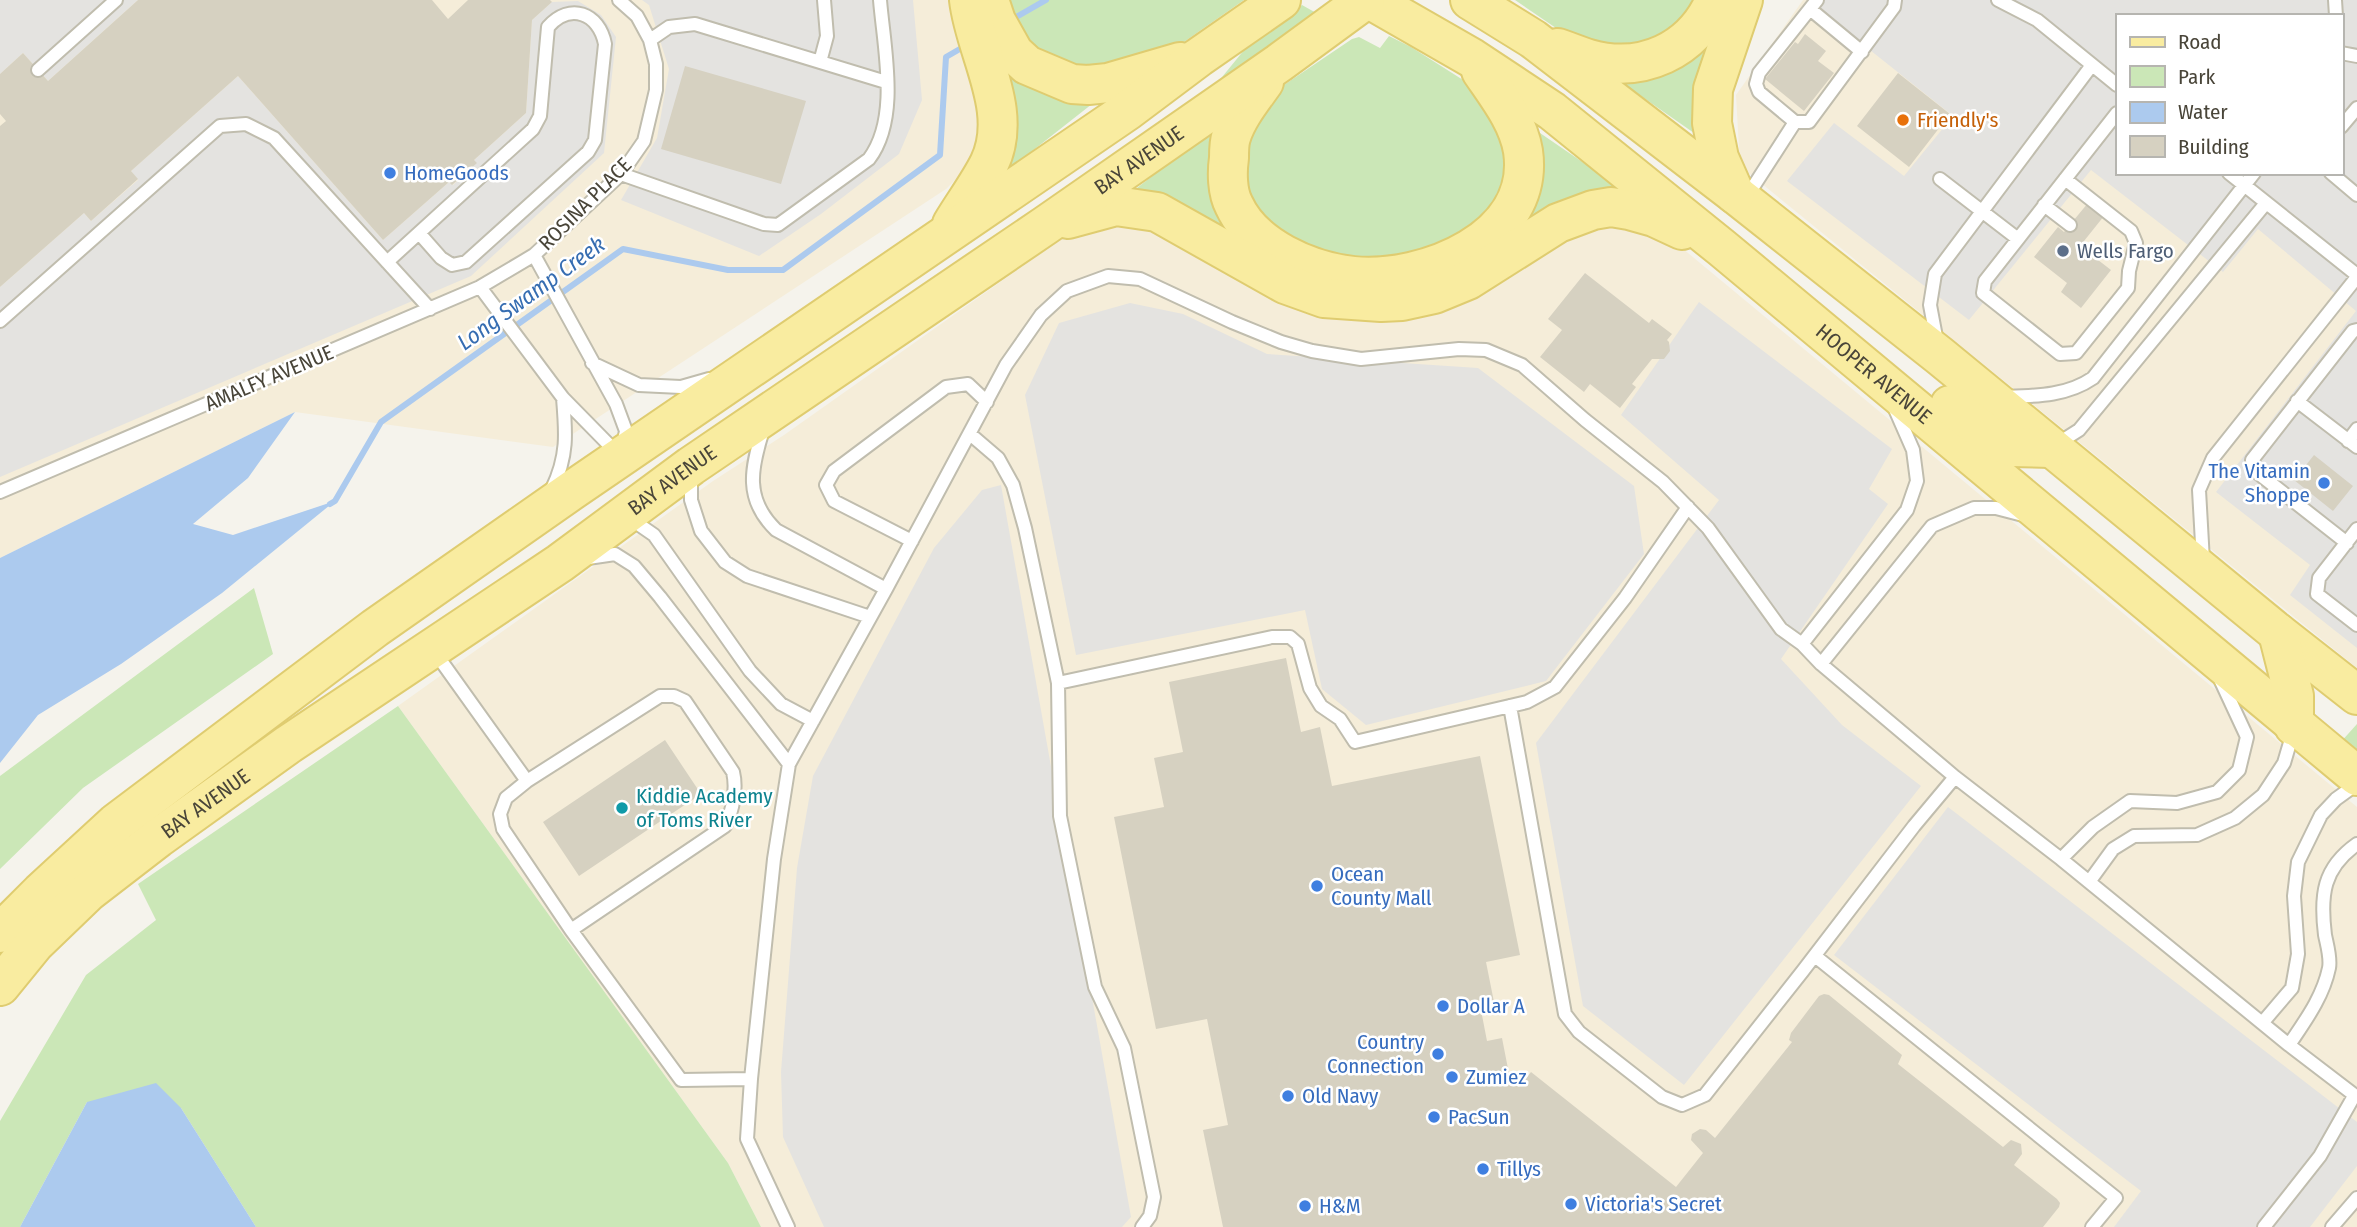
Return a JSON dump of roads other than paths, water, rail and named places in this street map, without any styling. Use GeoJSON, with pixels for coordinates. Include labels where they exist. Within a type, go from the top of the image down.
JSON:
{"type":"FeatureCollection","features":[{"type":"Feature","properties":{"kind":"main road"},"geometry":{"type":"LineString","coordinates":[[289,744],[356,671],[598,502],[617,477],[621,457],[1127,111],[1281,0]]}},
{"type":"Feature","properties":{"kind":"main road","name":"BAY AVENUE"},"geometry":{"type":"LineString","coordinates":[[0,933],[116,823],[375,628],[540,513],[598,502],[691,466],[1046,225],[1365,0]]}},
{"type":"Feature","properties":{"kind":"main road","name":"HOOPER AVENUE"},"geometry":{"type":"LineString","coordinates":[[1371,0],[1472,58],[1552,111],[2357,776]]}},
{"type":"Feature","properties":{"kind":"main road"},"geometry":{"type":"LineString","coordinates":[[1470,0],[1533,39],[1739,198],[1940,356],[2357,695]]}},
{"type":"Feature","properties":{"kind":"main road"},"geometry":{"type":"LineString","coordinates":[[1533,39],[1590,59],[1613,63],[1641,63],[1668,53],[1690,37],[1708,17],[1715,0]]}},
{"type":"Feature","properties":{"kind":"main road"},"geometry":{"type":"LineString","coordinates":[[1739,198],[1719,158],[1712,123],[1713,89],[1743,0]]}},
{"type":"Feature","properties":{"kind":"main road"},"geometry":{"type":"LineString","coordinates":[[986,24],[1027,65],[1072,84],[1108,83],[1199,57]]}},
{"type":"Feature","properties":{"kind":"main road"},"geometry":{"type":"LineString","coordinates":[[944,235],[990,163],[998,133],[986,24]]}},
{"type":"Feature","properties":{"kind":"main road"},"geometry":{"type":"LineString","coordinates":[[621,457],[642,474],[691,466],[701,440],[718,422],[1067,179],[1146,114],[1199,57]]}},
{"type":"Feature","properties":{"kind":"main road"},"geometry":{"type":"LineString","coordinates":[[1279,63],[1247,105],[1231,137],[1227,171],[1233,203],[1246,225],[1267,244],[1290,257],[1315,268],[1352,276],[1379,276],[1410,272],[1436,264],[1485,240],[1503,223],[1516,200],[1523,174],[1523,151],[1510,114],[1472,58]]}},
{"type":"Feature","properties":{"kind":"main road"},"geometry":{"type":"LineString","coordinates":[[1046,225],[1116,206],[1157,212],[1285,284],[1324,298],[1381,302],[1402,301],[1434,294],[1468,280],[1558,223],[1593,210],[1611,207],[1629,209],[1654,217],[1721,248]]}},
{"type":"Feature","properties":{"kind":"main road"},"geometry":{"type":"LineString","coordinates":[[1788,304],[1830,310],[1991,437],[2010,447],[2051,448]]}},
{"type":"Feature","properties":{"kind":"main road","name":"BAY AVENUE"},"geometry":{"type":"LineString","coordinates":[[0,986],[35,943],[88,892],[158,838],[289,744],[560,563],[598,502]]}},
{"type":"Feature","properties":{"kind":"main road"},"geometry":{"type":"LineString","coordinates":[[2278,633],[2294,696],[2294,726]]}},
{"type":"Feature","properties":{"kind":"lane"},"geometry":{"type":"LineString","coordinates":[[38,70],[116,0]]}},
{"type":"Feature","properties":{"kind":"lane","name":"ROSINA PLACE"},"geometry":{"type":"LineString","coordinates":[[534,255],[621,174],[643,141],[653,109],[656,64],[650,40],[637,16],[619,0]]}},
{"type":"Feature","properties":{"kind":"lane"},"geometry":{"type":"LineString","coordinates":[[820,62],[827,36],[824,0]]}},
{"type":"Feature","properties":{"kind":"lane"},"geometry":{"type":"LineString","coordinates":[[621,174],[764,224],[778,225],[869,159],[878,147],[886,126],[888,104],[880,0]]}},
{"type":"Feature","properties":{"kind":"lane"},"geometry":{"type":"LineString","coordinates":[[1862,52],[1814,4],[1759,73],[1756,84],[1759,92],[1795,122],[1809,122],[1862,52],[1894,7],[1895,0]]}},
{"type":"Feature","properties":{"kind":"lane"},"geometry":{"type":"LineString","coordinates":[[1998,0],[2037,20],[2116,84]]}},
{"type":"Feature","properties":{"kind":"lane"},"geometry":{"type":"LineString","coordinates":[[387,262],[533,129],[540,116],[548,27],[557,17],[575,12],[589,18],[602,30],[605,44],[595,140],[587,152],[466,262],[452,265],[441,258],[419,233]]}},
{"type":"Feature","properties":{"kind":"lane"},"geometry":{"type":"LineString","coordinates":[[650,40],[669,27],[695,24],[886,82]]}},
{"type":"Feature","properties":{"kind":"lane"},"geometry":{"type":"LineString","coordinates":[[1940,356],[1930,305],[1935,275],[2092,65]]}},
{"type":"Feature","properties":{"kind":"lane"},"geometry":{"type":"LineString","coordinates":[[2343,125],[2357,108]]}},
{"type":"Feature","properties":{"kind":"lane"},"geometry":{"type":"LineString","coordinates":[[2065,178],[2131,231],[2136,243],[2128,289],[2077,353],[2060,354],[1983,293],[1985,281],[2065,178],[2116,114]]}},
{"type":"Feature","properties":{"kind":"lane"},"geometry":{"type":"LineString","coordinates":[[1739,198],[1795,122]]}},
{"type":"Feature","properties":{"kind":"lane"},"geometry":{"type":"LineString","coordinates":[[0,321],[220,126],[246,124],[274,138],[430,309]]}},
{"type":"Feature","properties":{"kind":"lane"},"geometry":{"type":"LineString","coordinates":[[2204,572],[2199,490],[2213,458],[2357,276],[2231,175]]}},
{"type":"Feature","properties":{"kind":"lane"},"geometry":{"type":"LineString","coordinates":[[1989,398],[2036,397],[2064,392],[2079,388],[2093,378],[2253,175]]}},
{"type":"Feature","properties":{"kind":"lane"},"geometry":{"type":"LineString","coordinates":[[2333,175],[2357,195]]}},
{"type":"Feature","properties":{"kind":"lane"},"geometry":{"type":"LineString","coordinates":[[1940,179],[2018,239]]}},
{"type":"Feature","properties":{"kind":"lane"},"geometry":{"type":"LineString","coordinates":[[2051,448],[2079,430],[2266,203]]}},
{"type":"Feature","properties":{"kind":"lane"},"geometry":{"type":"LineString","coordinates":[[2044,205],[2070,225]]}},
{"type":"Feature","properties":{"kind":"lane"},"geometry":{"type":"LineString","coordinates":[[534,255],[616,404],[626,431],[621,457]]}},
{"type":"Feature","properties":{"kind":"lane","name":"AMALFY AVENUE"},"geometry":{"type":"LineString","coordinates":[[0,492],[480,287],[534,255]]}},
{"type":"Feature","properties":{"kind":"lane"},"geometry":{"type":"LineString","coordinates":[[788,1227],[747,1139],[774,859],[789,764],[1006,365],[1041,315],[1067,291],[1108,276],[1140,279],[1232,322],[1312,351],[1361,359],[1459,349],[1486,351],[1522,365],[1663,482],[1708,528],[1782,629],[1802,644],[1821,664],[1955,777],[2090,882],[2355,1097],[2320,1156],[2264,1227]]}},
{"type":"Feature","properties":{"kind":"lane"},"geometry":{"type":"LineString","coordinates":[[480,287],[563,398],[621,457]]}},
{"type":"Feature","properties":{"kind":"lane"},"geometry":{"type":"LineString","coordinates":[[2347,543],[2254,470],[2252,460],[2353,331],[2357,330]]}},
{"type":"Feature","properties":{"kind":"lane"},"geometry":{"type":"LineString","coordinates":[[592,363],[639,385],[681,387],[709,380],[771,354]]}},
{"type":"Feature","properties":{"kind":"lane"},"geometry":{"type":"LineString","coordinates":[[1802,644],[1907,510],[1917,481],[1913,450],[1878,378]]}},
{"type":"Feature","properties":{"kind":"lane"},"geometry":{"type":"LineString","coordinates":[[912,541],[834,502],[826,485],[834,471],[946,387],[968,384],[986,402]]}},
{"type":"Feature","properties":{"kind":"lane"},"geometry":{"type":"LineString","coordinates":[[540,513],[560,472],[566,442],[563,398]]}},
{"type":"Feature","properties":{"kind":"lane"},"geometry":{"type":"LineString","coordinates":[[2297,401],[2353,444],[2357,429]]}},
{"type":"Feature","properties":{"kind":"lane"},"geometry":{"type":"LineString","coordinates":[[769,414],[754,459],[752,485],[756,503],[766,520],[776,530],[886,589]]}},
{"type":"Feature","properties":{"kind":"lane"},"geometry":{"type":"LineString","coordinates":[[970,434],[998,458],[1013,485],[1025,528],[1058,683],[1060,816],[1094,987],[1124,1048],[1154,1197],[1150,1216],[1142,1227]]}},
{"type":"Feature","properties":{"kind":"lane"},"geometry":{"type":"LineString","coordinates":[[691,466],[691,500],[701,531],[725,562],[747,576],[870,617]]}},
{"type":"Feature","properties":{"kind":"lane"},"geometry":{"type":"LineString","coordinates":[[598,502],[654,535],[750,671],[781,704],[813,721]]}},
{"type":"Feature","properties":{"kind":"lane"},"geometry":{"type":"LineString","coordinates":[[1058,683],[1272,637],[1290,637],[1298,644],[1310,688],[1321,706],[1340,719],[1355,742],[1527,702],[1555,687],[1625,598],[1688,507]]}},
{"type":"Feature","properties":{"kind":"lane"},"geometry":{"type":"LineString","coordinates":[[1821,664],[1932,526],[1974,508],[1996,508],[2051,522]]}},
{"type":"Feature","properties":{"kind":"lane"},"geometry":{"type":"LineString","coordinates":[[2357,529],[2319,578],[2317,594],[2357,625]]}},
{"type":"Feature","properties":{"kind":"lane"},"geometry":{"type":"LineString","coordinates":[[560,563],[615,554],[634,566],[789,764]]}},
{"type":"Feature","properties":{"kind":"lane"},"geometry":{"type":"LineString","coordinates":[[432,648],[527,781]]}},
{"type":"Feature","properties":{"kind":"lane"},"geometry":{"type":"LineString","coordinates":[[2061,859],[2093,827],[2130,802],[2177,803],[2217,792],[2239,770],[2247,737],[2207,651]]}},
{"type":"Feature","properties":{"kind":"lane"},"geometry":{"type":"LineString","coordinates":[[571,930],[725,826],[730,816],[735,780],[733,772],[685,701],[674,696],[660,696],[527,781],[506,798],[500,814],[503,828],[571,930],[681,1080],[751,1079]]}},
{"type":"Feature","properties":{"kind":"lane"},"geometry":{"type":"LineString","coordinates":[[1510,706],[1565,1014],[1587,1038],[1662,1097],[1682,1105],[1704,1095],[1955,777]]}},
{"type":"Feature","properties":{"kind":"lane"},"geometry":{"type":"LineString","coordinates":[[2090,882],[2113,849],[2134,836],[2197,835],[2235,818],[2263,795],[2277,774],[2284,763],[2294,726]]}},
{"type":"Feature","properties":{"kind":"lane"},"geometry":{"type":"LineString","coordinates":[[2263,1022],[2292,988],[2298,954],[2294,896],[2298,862],[2321,815],[2336,799],[2357,784]]}},
{"type":"Feature","properties":{"kind":"lane"},"geometry":{"type":"LineString","coordinates":[[2289,1045],[2318,1002],[2330,965],[2324,925],[2324,891],[2331,868],[2343,854],[2357,844]]}},
{"type":"Feature","properties":{"kind":"lane"},"geometry":{"type":"LineString","coordinates":[[1815,956],[2116,1198],[2092,1227]]}},
{"type":"Feature","properties":{"kind":"lane"},"geometry":{"type":"LineString","coordinates":[[2332,1227],[2357,1198]]}},
{"type":"Feature","properties":{"kind":"water"},"geometry":{"type":"Polygon","coordinates":[[[295,412],[248,478],[193,524],[233,535],[335,501],[222,593],[121,664],[38,715],[0,763],[0,558],[295,412]]]}},
{"type":"Feature","properties":{"kind":"water"},"geometry":{"type":"Polygon","coordinates":[[[156,1083],[181,1108],[256,1227],[20,1227],[87,1102],[156,1083]]]}},
{"type":"Feature","properties":{"kind":"waterway","name":"Long Swamp Creek"},"geometry":{"type":"LineString","coordinates":[[1011,20],[1046,0]]}},
{"type":"Feature","properties":{"kind":"waterway","name":"Long Swamp Creek"},"geometry":{"type":"LineString","coordinates":[[330,504],[335,501],[381,422],[623,249],[728,270],[783,270],[940,155],[946,57],[965,46]]}},
{"type":"Feature","properties":{"kind":"place","name":"Friendly's"},"geometry":{"type":"Point","coordinates":[1903,120]}},
{"type":"Feature","properties":{"kind":"place","name":"HomeGoods"},"geometry":{"type":"Point","coordinates":[390,173]}},
{"type":"Feature","properties":{"kind":"place","name":"Wells Fargo"},"geometry":{"type":"Point","coordinates":[2063,251]}},
{"type":"Feature","properties":{"kind":"place","name":"The Vitamin Shoppe"},"geometry":{"type":"Point","coordinates":[2324,483]}},
{"type":"Feature","properties":{"kind":"place","name":"Kiddie Academy of Toms River"},"geometry":{"type":"Point","coordinates":[622,808]}},
{"type":"Feature","properties":{"kind":"place","name":"Ocean County Mall"},"geometry":{"type":"Point","coordinates":[1317,886]}},
{"type":"Feature","properties":{"kind":"place","name":"Dollar A"},"geometry":{"type":"Point","coordinates":[1443,1006]}},
{"type":"Feature","properties":{"kind":"place","name":"Country Connection"},"geometry":{"type":"Point","coordinates":[1438,1054]}},
{"type":"Feature","properties":{"kind":"place","name":"Zumiez"},"geometry":{"type":"Point","coordinates":[1452,1077]}},
{"type":"Feature","properties":{"kind":"place","name":"Old Navy"},"geometry":{"type":"Point","coordinates":[1288,1096]}},
{"type":"Feature","properties":{"kind":"place","name":"PacSun"},"geometry":{"type":"Point","coordinates":[1434,1117]}},
{"type":"Feature","properties":{"kind":"place","name":"Tillys"},"geometry":{"type":"Point","coordinates":[1483,1169]}},
{"type":"Feature","properties":{"kind":"place","name":"Victoria's Secret"},"geometry":{"type":"Point","coordinates":[1571,1204]}},
{"type":"Feature","properties":{"kind":"place","name":"H&M"},"geometry":{"type":"Point","coordinates":[1305,1206]}}]}
